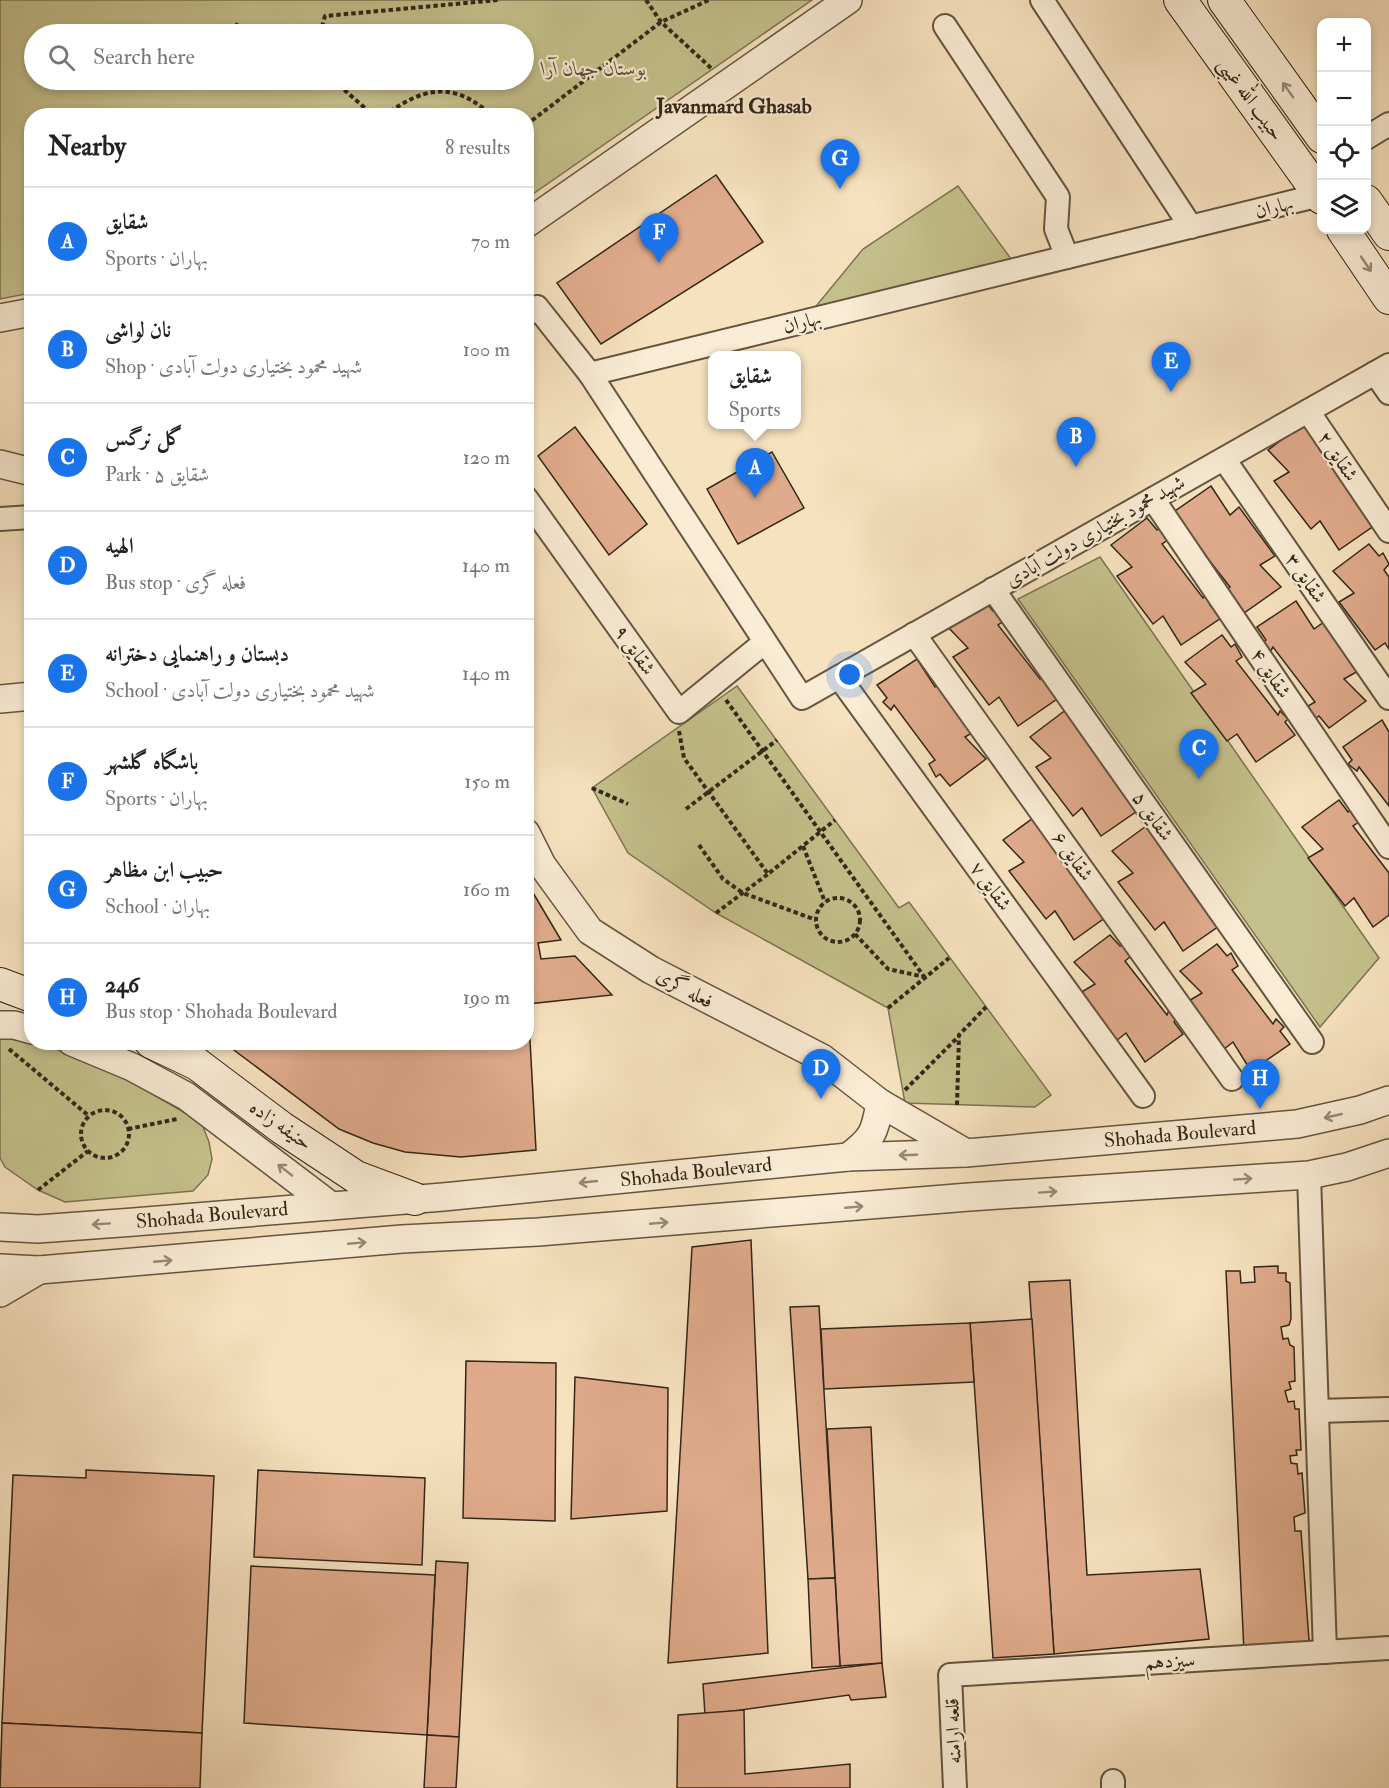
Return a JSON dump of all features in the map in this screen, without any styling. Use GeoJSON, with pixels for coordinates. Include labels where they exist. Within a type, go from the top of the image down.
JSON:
{"type":"FeatureCollection","features":[{"type":"Feature","properties":{"kind":"main road","name":"حبیب الله غیبی"},"geometry":{"type":"LineString","coordinates":[[1180,0],[1317,190]]}},
{"type":"Feature","properties":{"kind":"main road","name":"حبیب الله غیبی"},"geometry":{"type":"LineString","coordinates":[[1224,0],[1317,131]]}},
{"type":"Feature","properties":{"kind":"main road"},"geometry":{"type":"LineString","coordinates":[[1371,208],[1389,234]]}},
{"type":"Feature","properties":{"kind":"main road"},"geometry":{"type":"LineString","coordinates":[[1346,234],[1389,298]]}},
{"type":"Feature","properties":{"kind":"main road"},"geometry":{"type":"LineString","coordinates":[[0,984],[24,993]]}},
{"type":"Feature","properties":{"kind":"main road","name":"حنیفه زاده"},"geometry":{"type":"LineString","coordinates":[[168,1050],[197,1064],[282,1128],[356,1177],[415,1199]]}},
{"type":"Feature","properties":{"kind":"street"},"geometry":{"type":"LineString","coordinates":[[534,218],[848,0]]}},
{"type":"Feature","properties":{"kind":"street"},"geometry":{"type":"LineString","coordinates":[[1042,0],[1191,227]]}},
{"type":"Feature","properties":{"kind":"street"},"geometry":{"type":"LineString","coordinates":[[945,26],[1058,197],[1056,230],[1067,257]]}},
{"type":"Feature","properties":{"kind":"street"},"geometry":{"type":"LineString","coordinates":[[1371,135],[1389,124]]}},
{"type":"Feature","properties":{"kind":"street","name":"بهاران"},"geometry":{"type":"LineString","coordinates":[[590,374],[1317,197]]}},
{"type":"Feature","properties":{"kind":"street"},"geometry":{"type":"LineString","coordinates":[[534,308],[537,306],[590,374],[765,642]]}},
{"type":"Feature","properties":{"kind":"street"},"geometry":{"type":"LineString","coordinates":[[0,318],[24,314]]}},
{"type":"Feature","properties":{"kind":"street"},"geometry":{"type":"LineString","coordinates":[[1382,369],[1389,393]]}},
{"type":"Feature","properties":{"kind":"street","name":"شهید محمود بختیاری دولت آبادی"},"geometry":{"type":"LineString","coordinates":[[765,642],[802,698],[1382,369]]}},
{"type":"Feature","properties":{"kind":"street","name":"شقایق ۲"},"geometry":{"type":"LineString","coordinates":[[1308,411],[1389,531]]}},
{"type":"Feature","properties":{"kind":"street","name":"شقایق ۳"},"geometry":{"type":"LineString","coordinates":[[1224,459],[1389,698]]}},
{"type":"Feature","properties":{"kind":"street"},"geometry":{"type":"LineString","coordinates":[[0,464],[24,470]]}},
{"type":"Feature","properties":{"kind":"street","name":"شقایق ۴"},"geometry":{"type":"LineString","coordinates":[[1153,499],[1389,847]]}},
{"type":"Feature","properties":{"kind":"street","name":"شقایق ۹"},"geometry":{"type":"LineString","coordinates":[[534,509],[679,711],[765,642]]}},
{"type":"Feature","properties":{"kind":"street"},"geometry":{"type":"LineString","coordinates":[[0,519],[24,518]]}},
{"type":"Feature","properties":{"kind":"street","name":"شقایق ۵"},"geometry":{"type":"LineString","coordinates":[[993,589],[1312,1042]]}},
{"type":"Feature","properties":{"kind":"street","name":"شقایق ۶"},"geometry":{"type":"LineString","coordinates":[[914,634],[1232,1079]]}},
{"type":"Feature","properties":{"kind":"street","name":"شقایق ۷"},"geometry":{"type":"LineString","coordinates":[[839,676],[1143,1096]]}},
{"type":"Feature","properties":{"kind":"street"},"geometry":{"type":"LineString","coordinates":[[0,699],[24,697]]}},
{"type":"Feature","properties":{"kind":"street","name":"فعله گری"},"geometry":{"type":"LineString","coordinates":[[534,850],[542,865],[590,931],[651,970],[822,1058],[892,1098],[966,1153]]}},
{"type":"Feature","properties":{"kind":"street"},"geometry":{"type":"LineString","coordinates":[[0,1025],[24,1028]]}},
{"type":"Feature","properties":{"kind":"street"},"geometry":{"type":"LineString","coordinates":[[91,1050],[132,1067],[186,1096],[331,1206]]}},
{"type":"Feature","properties":{"kind":"street"},"geometry":{"type":"LineString","coordinates":[[848,1157],[869,1141],[892,1098]]}},
{"type":"Feature","properties":{"kind":"street","name":"Shohada Boulevard"},"geometry":{"type":"LineString","coordinates":[[0,1227],[38,1228],[331,1206],[848,1157],[966,1153],[1297,1124],[1360,1110],[1389,1100]]}},
{"type":"Feature","properties":{"kind":"street"},"geometry":{"type":"LineString","coordinates":[[966,1153],[969,1197]]}},
{"type":"Feature","properties":{"kind":"street","name":"Shohada Boulevard"},"geometry":{"type":"LineString","coordinates":[[0,1268],[39,1270],[402,1239],[538,1233],[969,1197],[1309,1175],[1347,1167],[1389,1153]]}},
{"type":"Feature","properties":{"kind":"street"},"geometry":{"type":"LineString","coordinates":[[1309,1175],[1325,1652]]}},
{"type":"Feature","properties":{"kind":"street"},"geometry":{"type":"LineString","coordinates":[[0,1293],[39,1270]]}},
{"type":"Feature","properties":{"kind":"street"},"geometry":{"type":"LineString","coordinates":[[1317,1411],[1389,1409]]}},
{"type":"Feature","properties":{"kind":"street","name":"سیزدهم"},"geometry":{"type":"LineString","coordinates":[[950,1675],[1389,1648]]}},
{"type":"Feature","properties":{"kind":"street","name":"قلعه ارامنه"},"geometry":{"type":"LineString","coordinates":[[950,1675],[955,1788]]}},
{"type":"Feature","properties":{"kind":"path"},"geometry":{"type":"LineString","coordinates":[[323,24],[325,16],[498,0]]}},
{"type":"Feature","properties":{"kind":"path"},"geometry":{"type":"LineString","coordinates":[[646,0],[661,22],[711,68]]}},
{"type":"Feature","properties":{"kind":"path"},"geometry":{"type":"LineString","coordinates":[[534,119],[661,22],[709,0]]}},
{"type":"Feature","properties":{"kind":"path"},"geometry":{"type":"LineString","coordinates":[[344,90],[365,108]]}},
{"type":"Feature","properties":{"kind":"path"},"geometry":{"type":"LineString","coordinates":[[395,108],[408,98],[439,90],[478,103],[483,108]]}},
{"type":"Feature","properties":{"kind":"path"},"geometry":{"type":"LineString","coordinates":[[723,696],[925,978]]}},
{"type":"Feature","properties":{"kind":"path"},"geometry":{"type":"LineString","coordinates":[[678,728],[684,758],[768,874]]}},
{"type":"Feature","properties":{"kind":"path"},"geometry":{"type":"LineString","coordinates":[[686,809],[777,740]]}},
{"type":"Feature","properties":{"kind":"path"},"geometry":{"type":"LineString","coordinates":[[592,788],[628,804]]}},
{"type":"Feature","properties":{"kind":"path"},"geometry":{"type":"LineString","coordinates":[[716,913],[835,820]]}},
{"type":"Feature","properties":{"kind":"path"},"geometry":{"type":"LineString","coordinates":[[699,844],[723,879],[743,893],[816,920]]}},
{"type":"Feature","properties":{"kind":"path"},"geometry":{"type":"LineString","coordinates":[[803,846],[825,902]]}},
{"type":"Feature","properties":{"kind":"path"},"geometry":{"type":"LineString","coordinates":[[831,899],[844,899],[856,907],[860,920],[855,934],[849,939],[834,941],[821,934],[816,920],[817,913],[825,902],[831,899]]}},
{"type":"Feature","properties":{"kind":"path"},"geometry":{"type":"LineString","coordinates":[[855,934],[888,969],[925,978]]}},
{"type":"Feature","properties":{"kind":"path"},"geometry":{"type":"LineString","coordinates":[[888,1008],[950,958]]}},
{"type":"Feature","properties":{"kind":"path"},"geometry":{"type":"LineString","coordinates":[[892,1098],[986,1007]]}},
{"type":"Feature","properties":{"kind":"path"},"geometry":{"type":"LineString","coordinates":[[957,1105],[959,1035]]}},
{"type":"Feature","properties":{"kind":"path"},"geometry":{"type":"LineString","coordinates":[[0,1041],[89,1116]]}},
{"type":"Feature","properties":{"kind":"path"},"geometry":{"type":"LineString","coordinates":[[112,1111],[119,1115],[128,1129],[127,1144],[116,1155],[101,1158],[88,1151],[83,1145],[81,1130],[89,1116],[96,1112],[112,1111]]}},
{"type":"Feature","properties":{"kind":"path"},"geometry":{"type":"LineString","coordinates":[[128,1129],[181,1118]]}},
{"type":"Feature","properties":{"kind":"path"},"geometry":{"type":"LineString","coordinates":[[38,1191],[88,1151]]}},
{"type":"Feature","properties":{"kind":"green space","name":"بوستان جهان آرا"},"geometry":{"type":"Polygon","coordinates":[[[0,0],[812,0],[534,193],[534,108],[24,108],[24,294],[0,299],[0,0]]]}},
{"type":"Feature","properties":{"kind":"green space"},"geometry":{"type":"Polygon","coordinates":[[[958,186],[1011,259],[874,298],[812,311],[863,249],[958,186]]]}},
{"type":"Feature","properties":{"kind":"green space"},"geometry":{"type":"Polygon","coordinates":[[[1100,557],[1379,958],[1320,1027],[1018,599],[1100,557]]]}},
{"type":"Feature","properties":{"kind":"green space"},"geometry":{"type":"Polygon","coordinates":[[[737,686],[899,908],[909,902],[1051,1095],[1035,1107],[905,1103],[888,1008],[716,913],[628,853],[592,788],[737,686]]]}},
{"type":"Feature","properties":{"kind":"green space"},"geometry":{"type":"Polygon","coordinates":[[[13,1034],[24,1038],[24,1050],[58,1050],[105,1067],[201,1122],[209,1142],[212,1159],[208,1175],[193,1191],[65,1202],[38,1190],[5,1167],[0,1158],[0,1039],[13,1034]]]}},
{"type":"Feature","properties":{"kind":"building"},"geometry":{"type":"Polygon","coordinates":[[[716,175],[763,242],[601,344],[557,283],[716,175]]]}},
{"type":"Feature","properties":{"kind":"building"},"geometry":{"type":"Polygon","coordinates":[[[1304,423],[1325,444],[1319,449],[1378,523],[1339,550],[1320,521],[1311,529],[1274,481],[1289,472],[1268,450],[1304,423]]]}},
{"type":"Feature","properties":{"kind":"building"},"geometry":{"type":"Polygon","coordinates":[[[575,427],[647,524],[609,555],[538,456],[575,427]]]}},
{"type":"Feature","properties":{"kind":"building"},"geometry":{"type":"Polygon","coordinates":[[[772,452],[804,508],[738,544],[707,489],[772,452]]]}},
{"type":"Feature","properties":{"kind":"building"},"geometry":{"type":"Polygon","coordinates":[[[1211,486],[1230,515],[1239,507],[1275,556],[1260,565],[1281,587],[1244,613],[1224,592],[1230,587],[1172,513],[1211,486]]]}},
{"type":"Feature","properties":{"kind":"building"},"geometry":{"type":"Polygon","coordinates":[[[1147,518],[1157,530],[1161,527],[1168,540],[1162,544],[1203,598],[1206,593],[1215,601],[1210,605],[1221,618],[1181,645],[1163,616],[1153,624],[1117,576],[1132,567],[1111,545],[1147,518]]]}},
{"type":"Feature","properties":{"kind":"building"},"geometry":{"type":"Polygon","coordinates":[[[1369,544],[1379,556],[1383,553],[1389,564],[1384,570],[1389,577],[1389,649],[1385,643],[1375,650],[1339,602],[1354,593],[1333,571],[1369,544]]]}},
{"type":"Feature","properties":{"kind":"building"},"geometry":{"type":"Polygon","coordinates":[[[983,599],[993,611],[997,608],[1004,621],[998,625],[1040,679],[1042,674],[1051,682],[1047,686],[1057,699],[1018,726],[999,697],[989,705],[953,657],[968,648],[947,626],[983,599]]]}},
{"type":"Feature","properties":{"kind":"building"},"geometry":{"type":"Polygon","coordinates":[[[1296,601],[1314,629],[1324,622],[1360,670],[1344,679],[1366,701],[1329,728],[1319,716],[1315,719],[1308,706],[1315,702],[1273,647],[1270,652],[1262,644],[1266,640],[1257,627],[1296,601]]]}},
{"type":"Feature","properties":{"kind":"building"},"geometry":{"type":"Polygon","coordinates":[[[1222,635],[1231,647],[1235,644],[1242,657],[1236,661],[1278,715],[1280,711],[1288,719],[1285,722],[1295,735],[1256,762],[1237,734],[1227,741],[1191,693],[1206,684],[1185,662],[1222,635]]]}},
{"type":"Feature","properties":{"kind":"building"},"geometry":{"type":"Polygon","coordinates":[[[917,659],[935,687],[945,680],[980,728],[965,737],[986,759],[950,786],[940,774],[936,777],[929,764],[935,760],[894,705],[891,710],[883,702],[887,698],[877,685],[917,659]]]}},
{"type":"Feature","properties":{"kind":"building"},"geometry":{"type":"Polygon","coordinates":[[[1067,709],[1088,731],[1081,735],[1140,809],[1101,836],[1082,808],[1073,816],[1036,767],[1051,758],[1030,737],[1067,709]]]}},
{"type":"Feature","properties":{"kind":"building"},"geometry":{"type":"Polygon","coordinates":[[[1382,720],[1389,732],[1389,806],[1359,767],[1357,771],[1348,764],[1352,760],[1343,747],[1382,720]]]}},
{"type":"Feature","properties":{"kind":"building"},"geometry":{"type":"Polygon","coordinates":[[[1339,800],[1348,812],[1352,809],[1359,822],[1353,826],[1389,873],[1389,915],[1373,927],[1354,898],[1345,906],[1308,858],[1323,849],[1302,827],[1339,800]]]}},
{"type":"Feature","properties":{"kind":"building"},"geometry":{"type":"Polygon","coordinates":[[[1040,813],[1113,912],[1074,940],[1055,911],[1046,919],[1009,871],[1024,862],[1003,840],[1040,813]]]}},
{"type":"Feature","properties":{"kind":"building"},"geometry":{"type":"Polygon","coordinates":[[[1149,824],[1222,924],[1183,951],[1164,922],[1155,930],[1118,882],[1133,873],[1112,851],[1149,824]]]}},
{"type":"Feature","properties":{"kind":"building"},"geometry":{"type":"Polygon","coordinates":[[[534,894],[561,940],[538,943],[541,959],[575,956],[612,995],[534,1003],[534,894]]]}},
{"type":"Feature","properties":{"kind":"building"},"geometry":{"type":"Polygon","coordinates":[[[1110,935],[1120,946],[1124,943],[1131,956],[1125,961],[1167,1015],[1169,1010],[1177,1018],[1174,1022],[1183,1034],[1145,1062],[1126,1033],[1116,1041],[1080,993],[1095,984],[1074,962],[1110,935]]]}},
{"type":"Feature","properties":{"kind":"building"},"geometry":{"type":"Polygon","coordinates":[[[1217,944],[1227,956],[1231,953],[1238,966],[1232,970],[1273,1024],[1276,1019],[1284,1027],[1280,1031],[1290,1044],[1251,1071],[1233,1042],[1223,1050],[1187,1002],[1202,993],[1180,971],[1217,944]]]}},
{"type":"Feature","properties":{"kind":"building"},"geometry":{"type":"Polygon","coordinates":[[[234,1050],[531,1050],[536,1150],[461,1157],[405,1152],[373,1143],[339,1129],[234,1050]]]}},
{"type":"Feature","properties":{"kind":"building"},"geometry":{"type":"Polygon","coordinates":[[[751,1240],[768,1653],[668,1663],[692,1247],[751,1240]]]}},
{"type":"Feature","properties":{"kind":"building"},"geometry":{"type":"Polygon","coordinates":[[[1278,1266],[1278,1273],[1286,1273],[1286,1281],[1290,1283],[1291,1319],[1289,1325],[1281,1327],[1283,1339],[1288,1338],[1290,1345],[1294,1347],[1295,1381],[1289,1382],[1291,1389],[1285,1391],[1288,1402],[1294,1401],[1295,1409],[1299,1409],[1301,1450],[1296,1450],[1297,1455],[1290,1456],[1291,1463],[1297,1464],[1298,1474],[1302,1473],[1305,1513],[1294,1517],[1295,1531],[1301,1531],[1310,1654],[1281,1656],[1280,1643],[1244,1652],[1226,1271],[1240,1271],[1241,1283],[1255,1282],[1254,1267],[1278,1266]]]}},
{"type":"Feature","properties":{"kind":"building"},"geometry":{"type":"Polygon","coordinates":[[[1070,1280],[1087,1575],[1200,1569],[1209,1639],[1054,1654],[1029,1282],[1070,1280]]]}},
{"type":"Feature","properties":{"kind":"building"},"geometry":{"type":"Polygon","coordinates":[[[819,1306],[835,1578],[808,1579],[790,1307],[819,1306]]]}},
{"type":"Feature","properties":{"kind":"building"},"geometry":{"type":"Polygon","coordinates":[[[1032,1319],[1054,1654],[993,1658],[970,1323],[1032,1319]]]}},
{"type":"Feature","properties":{"kind":"building"},"geometry":{"type":"Polygon","coordinates":[[[970,1323],[974,1382],[824,1389],[821,1329],[970,1323]]]}},
{"type":"Feature","properties":{"kind":"building"},"geometry":{"type":"Polygon","coordinates":[[[466,1361],[556,1363],[555,1521],[463,1518],[466,1361]]]}},
{"type":"Feature","properties":{"kind":"building"},"geometry":{"type":"Polygon","coordinates":[[[575,1377],[668,1388],[667,1511],[571,1519],[575,1377]]]}},
{"type":"Feature","properties":{"kind":"building"},"geometry":{"type":"Polygon","coordinates":[[[871,1427],[882,1663],[840,1666],[827,1429],[871,1427]]]}},
{"type":"Feature","properties":{"kind":"building"},"geometry":{"type":"Polygon","coordinates":[[[86,1470],[214,1476],[202,1733],[2,1723],[13,1475],[86,1478],[86,1470]]]}},
{"type":"Feature","properties":{"kind":"building"},"geometry":{"type":"Polygon","coordinates":[[[258,1470],[425,1478],[422,1565],[254,1557],[258,1470]]]}},
{"type":"Feature","properties":{"kind":"building"},"geometry":{"type":"Polygon","coordinates":[[[436,1561],[468,1563],[459,1737],[427,1735],[436,1561]]]}},
{"type":"Feature","properties":{"kind":"building"},"geometry":{"type":"Polygon","coordinates":[[[251,1566],[435,1575],[427,1735],[244,1723],[251,1566]]]}},
{"type":"Feature","properties":{"kind":"building"},"geometry":{"type":"Polygon","coordinates":[[[835,1578],[840,1666],[812,1668],[808,1579],[835,1578]]]}},
{"type":"Feature","properties":{"kind":"building"},"geometry":{"type":"Polygon","coordinates":[[[882,1663],[886,1697],[851,1700],[849,1695],[705,1715],[703,1684],[882,1663]]]}},
{"type":"Feature","properties":{"kind":"building"},"geometry":{"type":"Polygon","coordinates":[[[744,1710],[745,1774],[850,1764],[850,1788],[677,1788],[678,1715],[744,1710]]]}},
{"type":"Feature","properties":{"kind":"building"},"geometry":{"type":"Polygon","coordinates":[[[2,1723],[202,1733],[200,1788],[0,1788],[2,1723]]]}},
{"type":"Feature","properties":{"kind":"building"},"geometry":{"type":"Polygon","coordinates":[[[427,1735],[459,1737],[456,1788],[424,1788],[427,1735]]]}},
{"type":"Feature","properties":{"kind":"place","name":"حبیب ابن مظاهر"},"geometry":{"type":"Point","coordinates":[840,189]}},
{"type":"Feature","properties":{"kind":"place","name":"باشگاه گلشهر"},"geometry":{"type":"Point","coordinates":[659,263]}},
{"type":"Feature","properties":{"kind":"place","name":"دبستان و راهنمایی دخترانه"},"geometry":{"type":"Point","coordinates":[1171,392]}},
{"type":"Feature","properties":{"kind":"place","name":"نان لواشی"},"geometry":{"type":"Point","coordinates":[1076,467]}},
{"type":"Feature","properties":{"kind":"place","name":"شقایق"},"geometry":{"type":"Point","coordinates":[755,498]}},
{"type":"Feature","properties":{"kind":"place","name":"گل نرگس"},"geometry":{"type":"Point","coordinates":[1199,779]}},
{"type":"Feature","properties":{"kind":"place","name":"الهیه"},"geometry":{"type":"Point","coordinates":[821,1099]}},
{"type":"Feature","properties":{"kind":"place","name":"246"},"geometry":{"type":"Point","coordinates":[1260,1109]}},
{"type":"Feature","properties":{"kind":"district","name":"Javanmard Ghasab"},"geometry":{"type":"Point","coordinates":[734,106]}}]}
